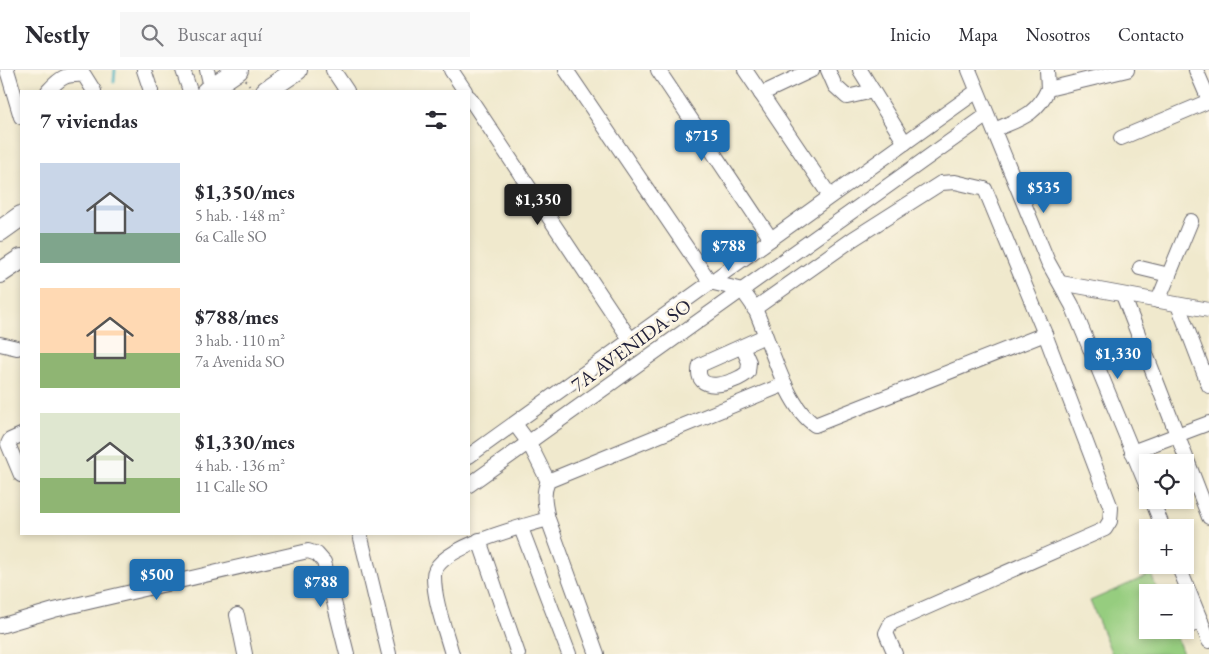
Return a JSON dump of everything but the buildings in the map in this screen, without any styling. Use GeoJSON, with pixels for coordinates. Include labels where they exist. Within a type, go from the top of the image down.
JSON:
{"type":"FeatureCollection","features":[{"type":"Feature","properties":{"kind":"highway"},"geometry":{"type":"LineString","coordinates":[[267,90],[297,70]]}},
{"type":"Feature","properties":{"kind":"highway"},"geometry":{"type":"LineString","coordinates":[[210,85],[233,71]]}},
{"type":"Feature","properties":{"kind":"highway"},"geometry":{"type":"LineString","coordinates":[[0,231],[20,217]]}},
{"type":"Feature","properties":{"kind":"highway"},"geometry":{"type":"LineString","coordinates":[[0,273],[20,260]]}},
{"type":"Feature","properties":{"kind":"street"},"geometry":{"type":"LineString","coordinates":[[7,70],[20,114]]}},
{"type":"Feature","properties":{"kind":"street"},"geometry":{"type":"LineString","coordinates":[[144,70],[151,90]]}},
{"type":"Feature","properties":{"kind":"street"},"geometry":{"type":"LineString","coordinates":[[183,70],[190,90]]}},
{"type":"Feature","properties":{"kind":"street"},"geometry":{"type":"LineString","coordinates":[[333,70],[347,90]]}},
{"type":"Feature","properties":{"kind":"street"},"geometry":{"type":"LineString","coordinates":[[566,70],[710,282],[742,290],[754,308],[785,384],[805,416],[815,425],[1045,334]]}},
{"type":"Feature","properties":{"kind":"street"},"geometry":{"type":"LineString","coordinates":[[658,70],[770,239]]}},
{"type":"Feature","properties":{"kind":"street"},"geometry":{"type":"LineString","coordinates":[[745,70],[830,196]]}},
{"type":"Feature","properties":{"kind":"street"},"geometry":{"type":"LineString","coordinates":[[762,94],[812,70]]}},
{"type":"Feature","properties":{"kind":"street"},"geometry":{"type":"LineString","coordinates":[[828,70],[835,86],[847,97],[873,91]]}},
{"type":"Feature","properties":{"kind":"street"},"geometry":{"type":"LineString","coordinates":[[860,70],[904,143]]}},
{"type":"Feature","properties":{"kind":"street"},"geometry":{"type":"LineString","coordinates":[[968,70],[1048,262],[1061,283],[1139,469]]}},
{"type":"Feature","properties":{"kind":"street"},"geometry":{"type":"LineString","coordinates":[[994,130],[1032,114],[1042,102],[1048,89],[1047,70]]}},
{"type":"Feature","properties":{"kind":"street"},"geometry":{"type":"LineString","coordinates":[[1048,89],[1127,70]]}},
{"type":"Feature","properties":{"kind":"street"},"geometry":{"type":"LineString","coordinates":[[1121,138],[1209,101],[1196,70]]}},
{"type":"Feature","properties":{"kind":"street"},"geometry":{"type":"LineString","coordinates":[[457,72],[465,90]]}},
{"type":"Feature","properties":{"kind":"street"},"geometry":{"type":"LineString","coordinates":[[49,90],[63,76],[84,75],[93,90]]}},
{"type":"Feature","properties":{"kind":"street","name":"7A AVENIDA SO"},"geometry":{"type":"LineString","coordinates":[[470,455],[977,91]]}},
{"type":"Feature","properties":{"kind":"street"},"geometry":{"type":"LineString","coordinates":[[470,99],[630,339]]}},
{"type":"Feature","properties":{"kind":"street","name":"7A AVENIDA SO"},"geometry":{"type":"LineString","coordinates":[[470,484],[987,115]]}},
{"type":"Feature","properties":{"kind":"street"},"geometry":{"type":"LineString","coordinates":[[754,308],[853,239],[941,183],[955,182],[985,189],[1045,334],[1111,508],[1110,521],[1105,530],[891,623],[886,633],[895,654]]}},
{"type":"Feature","properties":{"kind":"street"},"geometry":{"type":"LineString","coordinates":[[1158,301],[1191,221]]}},
{"type":"Feature","properties":{"kind":"street"},"geometry":{"type":"LineString","coordinates":[[1140,268],[1169,275]]}},
{"type":"Feature","properties":{"kind":"street"},"geometry":{"type":"LineString","coordinates":[[1061,283],[1209,310]]}},
{"type":"Feature","properties":{"kind":"street"},"geometry":{"type":"LineString","coordinates":[[1123,295],[1209,517]]}},
{"type":"Feature","properties":{"kind":"street"},"geometry":{"type":"LineString","coordinates":[[1178,305],[1209,386]]}},
{"type":"Feature","properties":{"kind":"street"},"geometry":{"type":"LineString","coordinates":[[742,346],[765,336]]}},
{"type":"Feature","properties":{"kind":"street"},"geometry":{"type":"LineString","coordinates":[[0,344],[17,348]]}},
{"type":"Feature","properties":{"kind":"street"},"geometry":{"type":"LineString","coordinates":[[597,654],[548,519],[544,491],[548,481],[785,384]]}},
{"type":"Feature","properties":{"kind":"street"},"geometry":{"type":"LineString","coordinates":[[1132,452],[1209,422]]}},
{"type":"Feature","properties":{"kind":"street"},"geometry":{"type":"LineString","coordinates":[[515,424],[529,443],[548,481]]}},
{"type":"Feature","properties":{"kind":"street"},"geometry":{"type":"LineString","coordinates":[[16,437],[8,444],[20,473]]}},
{"type":"Feature","properties":{"kind":"street"},"geometry":{"type":"LineString","coordinates":[[452,654],[434,574],[440,560],[479,540],[548,519]]}},
{"type":"Feature","properties":{"kind":"street"},"geometry":{"type":"LineString","coordinates":[[521,528],[569,654]]}},
{"type":"Feature","properties":{"kind":"street"},"geometry":{"type":"LineString","coordinates":[[362,535],[389,654]]}},
{"type":"Feature","properties":{"kind":"street"},"geometry":{"type":"LineString","coordinates":[[479,540],[518,654]]}},
{"type":"Feature","properties":{"kind":"street"},"geometry":{"type":"LineString","coordinates":[[0,626],[54,610],[308,550],[317,554],[324,562],[347,654]]}},
{"type":"Feature","properties":{"kind":"street"},"geometry":{"type":"LineString","coordinates":[[1182,574],[1203,615],[1209,641]]}},
{"type":"Feature","properties":{"kind":"street"},"geometry":{"type":"LineString","coordinates":[[237,615],[245,654]]}},
{"type":"Feature","properties":{"kind":"green space"},"geometry":{"type":"Polygon","coordinates":[[[1151,574],[1155,584],[1139,584],[1139,639],[1177,639],[1183,654],[1112,654],[1090,601],[1151,574]]]}},
{"type":"Feature","properties":{"kind":"waterway"},"geometry":{"type":"LineString","coordinates":[[114,82],[115,70]]}}]}
